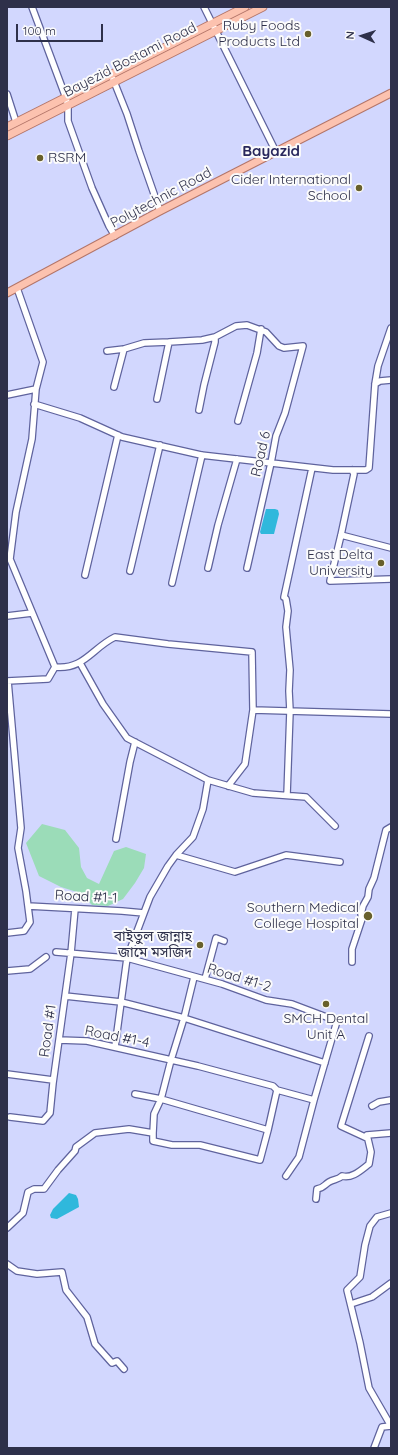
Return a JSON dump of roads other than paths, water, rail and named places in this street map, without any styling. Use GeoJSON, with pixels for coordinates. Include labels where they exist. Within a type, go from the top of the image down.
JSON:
{"type":"FeatureCollection","features":[{"type":"Feature","properties":{"kind":"main road","name":"Bayezid Bostami Road"},"geometry":{"type":"LineString","coordinates":[[7,136],[111,75],[245,7]]}},
{"type":"Feature","properties":{"kind":"main road","name":"Bayezid Bostami Road"},"geometry":{"type":"LineString","coordinates":[[7,127],[115,82],[263,7]]}},
{"type":"Feature","properties":{"kind":"main road","name":"Polytechnic Road"},"geometry":{"type":"LineString","coordinates":[[7,293],[160,211],[391,93]]}},
{"type":"Feature","properties":{"kind":"street"},"geometry":{"type":"LineString","coordinates":[[32,7],[67,102],[68,121],[92,188],[115,236]]}},
{"type":"Feature","properties":{"kind":"street"},"geometry":{"type":"LineString","coordinates":[[204,7],[276,152]]}},
{"type":"Feature","properties":{"kind":"street"},"geometry":{"type":"LineString","coordinates":[[111,75],[128,114],[138,151],[160,211]]}},
{"type":"Feature","properties":{"kind":"street"},"geometry":{"type":"LineString","coordinates":[[7,94],[16,122]]}},
{"type":"Feature","properties":{"kind":"street"},"geometry":{"type":"LineString","coordinates":[[17,288],[43,362],[36,388],[32,439],[16,512],[10,559],[55,667]]}},
{"type":"Feature","properties":{"kind":"street"},"geometry":{"type":"LineString","coordinates":[[107,351],[124,349],[144,343],[202,340],[216,337],[236,326],[241,325],[261,329],[257,353],[238,421]]}},
{"type":"Feature","properties":{"kind":"street"},"geometry":{"type":"LineString","coordinates":[[34,404],[80,418],[118,435],[202,455],[312,468],[366,470],[369,468],[375,384],[378,366],[391,328]]}},
{"type":"Feature","properties":{"kind":"street","name":"Road 6"},"geometry":{"type":"LineString","coordinates":[[247,568],[276,436],[285,413],[303,346],[284,348],[279,346],[266,332],[261,329]]}},
{"type":"Feature","properties":{"kind":"street"},"geometry":{"type":"LineString","coordinates":[[199,410],[216,337]]}},
{"type":"Feature","properties":{"kind":"street"},"geometry":{"type":"LineString","coordinates":[[157,399],[169,342]]}},
{"type":"Feature","properties":{"kind":"street"},"geometry":{"type":"LineString","coordinates":[[114,387],[124,349]]}},
{"type":"Feature","properties":{"kind":"street"},"geometry":{"type":"LineString","coordinates":[[375,384],[380,381],[391,380]]}},
{"type":"Feature","properties":{"kind":"street"},"geometry":{"type":"LineString","coordinates":[[7,395],[36,388]]}},
{"type":"Feature","properties":{"kind":"street"},"geometry":{"type":"LineString","coordinates":[[85,575],[118,435]]}},
{"type":"Feature","properties":{"kind":"street"},"geometry":{"type":"LineString","coordinates":[[130,571],[160,445]]}},
{"type":"Feature","properties":{"kind":"street"},"geometry":{"type":"LineString","coordinates":[[172,583],[202,455]]}},
{"type":"Feature","properties":{"kind":"street"},"geometry":{"type":"LineString","coordinates":[[208,568],[218,525],[237,459]]}},
{"type":"Feature","properties":{"kind":"street"},"geometry":{"type":"LineString","coordinates":[[287,795],[290,670],[286,627],[288,611],[285,598],[312,468]]}},
{"type":"Feature","properties":{"kind":"street"},"geometry":{"type":"LineString","coordinates":[[352,470],[354,474],[342,535],[330,581],[390,581]]}},
{"type":"Feature","properties":{"kind":"street"},"geometry":{"type":"LineString","coordinates":[[342,535],[391,548]]}},
{"type":"Feature","properties":{"kind":"street"},"geometry":{"type":"LineString","coordinates":[[7,616],[32,613]]}},
{"type":"Feature","properties":{"kind":"street"},"geometry":{"type":"LineString","coordinates":[[55,667],[66,668],[80,663],[108,640],[115,637],[252,652],[253,710],[245,764],[228,786]]}},
{"type":"Feature","properties":{"kind":"street"},"geometry":{"type":"LineString","coordinates":[[80,663],[103,704],[127,738],[208,780],[253,793],[306,797],[334,826]]}},
{"type":"Feature","properties":{"kind":"street"},"geometry":{"type":"LineString","coordinates":[[7,933],[24,931],[30,922],[18,848],[21,828],[8,681],[48,679],[55,667]]}},
{"type":"Feature","properties":{"kind":"street"},"geometry":{"type":"LineString","coordinates":[[253,710],[391,714]]}},
{"type":"Feature","properties":{"kind":"street"},"geometry":{"type":"LineString","coordinates":[[116,839],[130,762],[136,742]]}},
{"type":"Feature","properties":{"kind":"street"},"geometry":{"type":"LineString","coordinates":[[115,1048],[127,958],[150,897],[176,854],[193,837],[203,809],[208,780]]}},
{"type":"Feature","properties":{"kind":"street"},"geometry":{"type":"LineString","coordinates":[[352,962],[352,949],[362,919],[361,914],[363,906],[368,897],[374,878],[386,830],[391,827]]}},
{"type":"Feature","properties":{"kind":"street"},"geometry":{"type":"LineString","coordinates":[[176,854],[236,872],[286,855],[340,862]]}},
{"type":"Feature","properties":{"kind":"street","name":"Road #1-1"},"geometry":{"type":"LineString","coordinates":[[28,906],[144,913]]}},
{"type":"Feature","properties":{"kind":"street","name":"Road #1"},"geometry":{"type":"LineString","coordinates":[[10,1117],[43,1121],[50,1113],[76,909]]}},
{"type":"Feature","properties":{"kind":"street"},"geometry":{"type":"LineString","coordinates":[[206,979],[216,938],[224,941]]}},
{"type":"Feature","properties":{"kind":"street"},"geometry":{"type":"LineString","coordinates":[[56,952],[127,958],[194,977]]}},
{"type":"Feature","properties":{"kind":"street"},"geometry":{"type":"LineString","coordinates":[[7,970],[30,969],[46,957]]}},
{"type":"Feature","properties":{"kind":"street","name":"Road #1-2"},"geometry":{"type":"LineString","coordinates":[[153,1133],[154,1114],[161,1099],[194,977],[222,984],[266,1000],[292,1004],[337,1021],[325,1062]]}},
{"type":"Feature","properties":{"kind":"street"},"geometry":{"type":"LineString","coordinates":[[65,996],[121,1002],[184,1018],[325,1062],[299,1157],[286,1176]]}},
{"type":"Feature","properties":{"kind":"street"},"geometry":{"type":"LineString","coordinates":[[316,1199],[317,1189],[323,1188],[330,1182],[338,1180],[342,1176],[347,1177],[355,1174],[369,1164],[371,1152],[367,1138],[341,1126],[369,1036]]}},
{"type":"Feature","properties":{"kind":"street","name":"Road #1-4"},"geometry":{"type":"LineString","coordinates":[[59,1040],[88,1041],[198,1066],[273,1086],[277,1090],[314,1100]]}},
{"type":"Feature","properties":{"kind":"street"},"geometry":{"type":"LineString","coordinates":[[7,1074],[53,1080]]}},
{"type":"Feature","properties":{"kind":"street"},"geometry":{"type":"LineString","coordinates":[[7,1228],[23,1213],[28,1192],[34,1189],[44,1189],[75,1151],[76,1147],[95,1133],[130,1128],[153,1133],[153,1141],[172,1145],[200,1145],[260,1160],[277,1090]]}},
{"type":"Feature","properties":{"kind":"street"},"geometry":{"type":"LineString","coordinates":[[135,1094],[161,1099],[268,1130]]}},
{"type":"Feature","properties":{"kind":"street"},"geometry":{"type":"LineString","coordinates":[[372,1106],[379,1102],[391,1100]]}},
{"type":"Feature","properties":{"kind":"street"},"geometry":{"type":"LineString","coordinates":[[367,1138],[367,1135],[391,1133]]}},
{"type":"Feature","properties":{"kind":"street"},"geometry":{"type":"LineString","coordinates":[[374,1448],[382,1427],[391,1426],[369,1388],[347,1290],[360,1277],[365,1245],[370,1226],[378,1217],[391,1213]]}},
{"type":"Feature","properties":{"kind":"street"},"geometry":{"type":"LineString","coordinates":[[7,1264],[17,1271],[37,1274],[62,1272],[66,1290],[87,1317],[95,1344],[112,1363],[117,1361],[124,1369]]}},
{"type":"Feature","properties":{"kind":"street"},"geometry":{"type":"LineString","coordinates":[[351,1304],[372,1297],[391,1283]]}},
{"type":"Feature","properties":{"kind":"water"},"geometry":{"type":"Polygon","coordinates":[[[266,509],[278,510],[279,514],[274,534],[261,534],[260,532],[266,509]]]}},
{"type":"Feature","properties":{"kind":"water"},"geometry":{"type":"Polygon","coordinates":[[[69,1193],[76,1195],[79,1207],[57,1219],[51,1218],[50,1215],[53,1209],[69,1193]]]}},
{"type":"Feature","properties":{"kind":"place","name":"Ruby Foods Products Ltd"},"geometry":{"type":"Point","coordinates":[308,34]}},
{"type":"Feature","properties":{"kind":"place","name":"RSRM"},"geometry":{"type":"Point","coordinates":[40,158]}},
{"type":"Feature","properties":{"kind":"place","name":"Cider International School"},"geometry":{"type":"Point","coordinates":[359,188]}},
{"type":"Feature","properties":{"kind":"place","name":"East Delta University"},"geometry":{"type":"Point","coordinates":[381,563]}},
{"type":"Feature","properties":{"kind":"place","name":"Southern Medical College Hospital"},"geometry":{"type":"Point","coordinates":[368,916]}},
{"type":"Feature","properties":{"kind":"place","name":"বাইতুল জান্নাহ জামে মসজিদ"},"geometry":{"type":"Point","coordinates":[200,945]}},
{"type":"Feature","properties":{"kind":"place","name":"SMCH Dental Unit A"},"geometry":{"type":"Point","coordinates":[326,1004]}},
{"type":"Feature","properties":{"kind":"district","name":"Bayazid"},"geometry":{"type":"Point","coordinates":[271,151]}}]}
